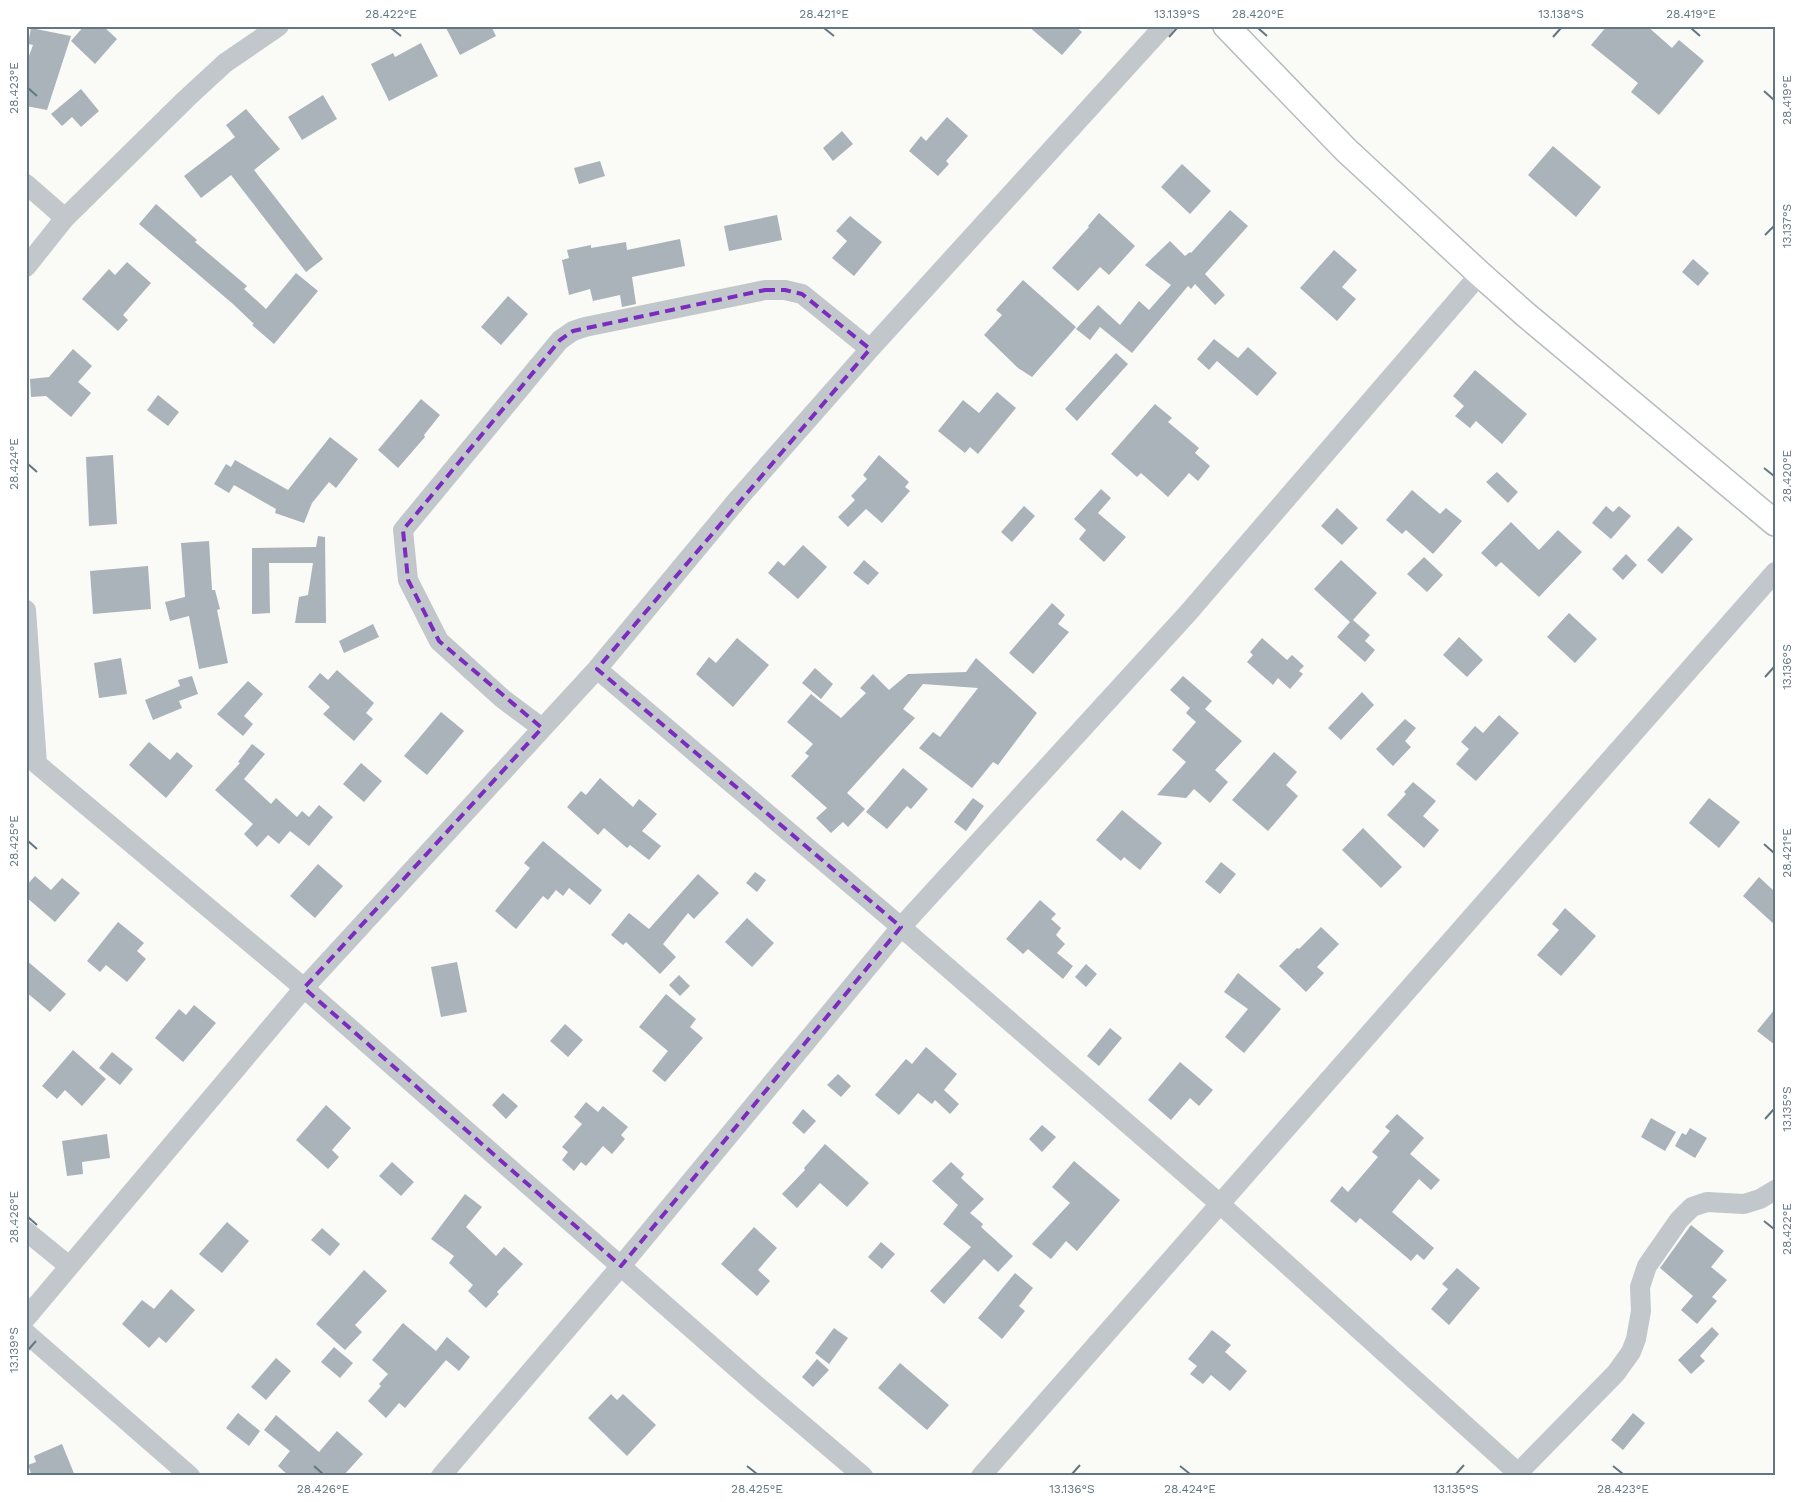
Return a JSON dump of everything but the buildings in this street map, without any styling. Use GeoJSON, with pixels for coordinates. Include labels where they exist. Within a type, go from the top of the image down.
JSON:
{"type":"FeatureCollection","features":[{"type":"Feature","properties":{"kind":"main road"},"geometry":{"type":"LineString","coordinates":[[1226,26],[1346,150],[1480,274],[1525,314],[1775,523]]}},
{"type":"Feature","properties":{"kind":"street"},"geometry":{"type":"LineString","coordinates":[[26,267],[65,218],[186,99],[225,63],[280,26]]}},
{"type":"Feature","properties":{"kind":"street"},"geometry":{"type":"LineString","coordinates":[[26,1318],[304,988],[597,669],[738,499],[870,349],[1164,26]]}},
{"type":"Feature","properties":{"kind":"street"},"geometry":{"type":"LineString","coordinates":[[26,184],[65,218]]}},
{"type":"Feature","properties":{"kind":"street"},"geometry":{"type":"LineString","coordinates":[[441,1476],[621,1266],[902,927],[1188,613],[1480,274]]}},
{"type":"Feature","properties":{"kind":"street"},"geometry":{"type":"LineString","coordinates":[[542,728],[503,699],[439,641],[408,580],[403,530],[560,340],[573,331],[585,327],[764,290],[785,290],[802,294],[870,349]]}},
{"type":"Feature","properties":{"kind":"street"},"geometry":{"type":"LineString","coordinates":[[981,1476],[1775,572]]}},
{"type":"Feature","properties":{"kind":"street"},"geometry":{"type":"LineString","coordinates":[[26,610],[32,765],[304,988],[756,1385],[863,1476]]}},
{"type":"Feature","properties":{"kind":"street"},"geometry":{"type":"LineString","coordinates":[[597,669],[902,927],[1220,1204],[1519,1475],[1616,1373],[1631,1352],[1636,1338],[1641,1311],[1640,1287],[1647,1266],[1679,1220],[1692,1207],[1707,1202],[1744,1204],[1760,1199],[1775,1190]]}},
{"type":"Feature","properties":{"kind":"street"},"geometry":{"type":"LineString","coordinates":[[26,1231],[70,1266]]}},
{"type":"Feature","properties":{"kind":"street"},"geometry":{"type":"LineString","coordinates":[[26,1333],[190,1476]]}},
{"type":"Feature","properties":{"kind":"highlighted area"},"geometry":{"type":"Polygon","coordinates":[[[765,290],[785,290],[802,294],[870,349],[597,669],[901,927],[621,1266],[304,988],[542,728],[439,641],[408,580],[403,530],[560,340],[573,331],[765,290]]]}}]}
